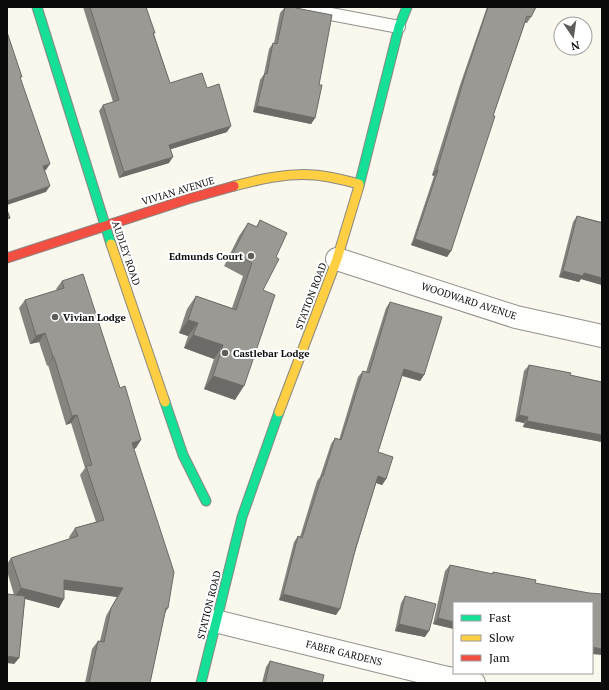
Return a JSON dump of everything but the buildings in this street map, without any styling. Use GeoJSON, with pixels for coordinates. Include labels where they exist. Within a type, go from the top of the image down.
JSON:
{"type":"FeatureCollection","features":[{"type":"Feature","properties":{"kind":"street","name":"AUDLEY ROAD"},"geometry":{"type":"LineString","coordinates":[[37,7],[105,226],[183,455],[206,501]]}},
{"type":"Feature","properties":{"kind":"street","name":"STATION ROAD"},"geometry":{"type":"LineString","coordinates":[[201,683],[215,621],[242,517],[337,258],[359,184],[399,27],[407,7]]}},
{"type":"Feature","properties":{"kind":"street","name":"VIVIAN AVENUE"},"geometry":{"type":"LineString","coordinates":[[7,258],[209,192],[265,179],[299,175],[314,175],[332,177],[359,184]]}},
{"type":"Feature","properties":{"kind":"street","name":"WOODWARD AVENUE"},"geometry":{"type":"LineString","coordinates":[[337,258],[516,317],[602,336]]}},
{"type":"Feature","properties":{"kind":"street","name":"FABER GARDENS"},"geometry":{"type":"LineString","coordinates":[[215,621],[432,675],[474,683]]}},
{"type":"Feature","properties":{"kind":"lane"},"geometry":{"type":"LineString","coordinates":[[294,7],[399,27]]}},
{"type":"Feature","properties":{"kind":"traffic: fast"},"geometry":{"type":"LineString","coordinates":[[37,7],[111,244]]}},
{"type":"Feature","properties":{"kind":"traffic: fast"},"geometry":{"type":"LineString","coordinates":[[359,186],[399,27],[407,7]]}},
{"type":"Feature","properties":{"kind":"traffic: fast"},"geometry":{"type":"LineString","coordinates":[[165,402],[183,455],[206,501]]}},
{"type":"Feature","properties":{"kind":"traffic: fast"},"geometry":{"type":"LineString","coordinates":[[201,683],[242,517],[279,412]]}},
{"type":"Feature","properties":{"kind":"traffic: slow"},"geometry":{"type":"LineString","coordinates":[[234,186],[274,177],[294,175],[325,176],[359,184]]}},
{"type":"Feature","properties":{"kind":"traffic: slow"},"geometry":{"type":"LineString","coordinates":[[279,412],[337,259],[359,186]]}},
{"type":"Feature","properties":{"kind":"traffic: slow"},"geometry":{"type":"LineString","coordinates":[[111,244],[165,402]]}},
{"type":"Feature","properties":{"kind":"traffic: jam"},"geometry":{"type":"LineString","coordinates":[[7,258],[188,199],[234,186]]}},
{"type":"Feature","properties":{"kind":"place","name":"Edmunds Court"},"geometry":{"type":"Point","coordinates":[251,256]}},
{"type":"Feature","properties":{"kind":"place","name":"Vivian Lodge"},"geometry":{"type":"Point","coordinates":[55,317]}},
{"type":"Feature","properties":{"kind":"place","name":"Castlebar Lodge"},"geometry":{"type":"Point","coordinates":[225,353]}}]}
